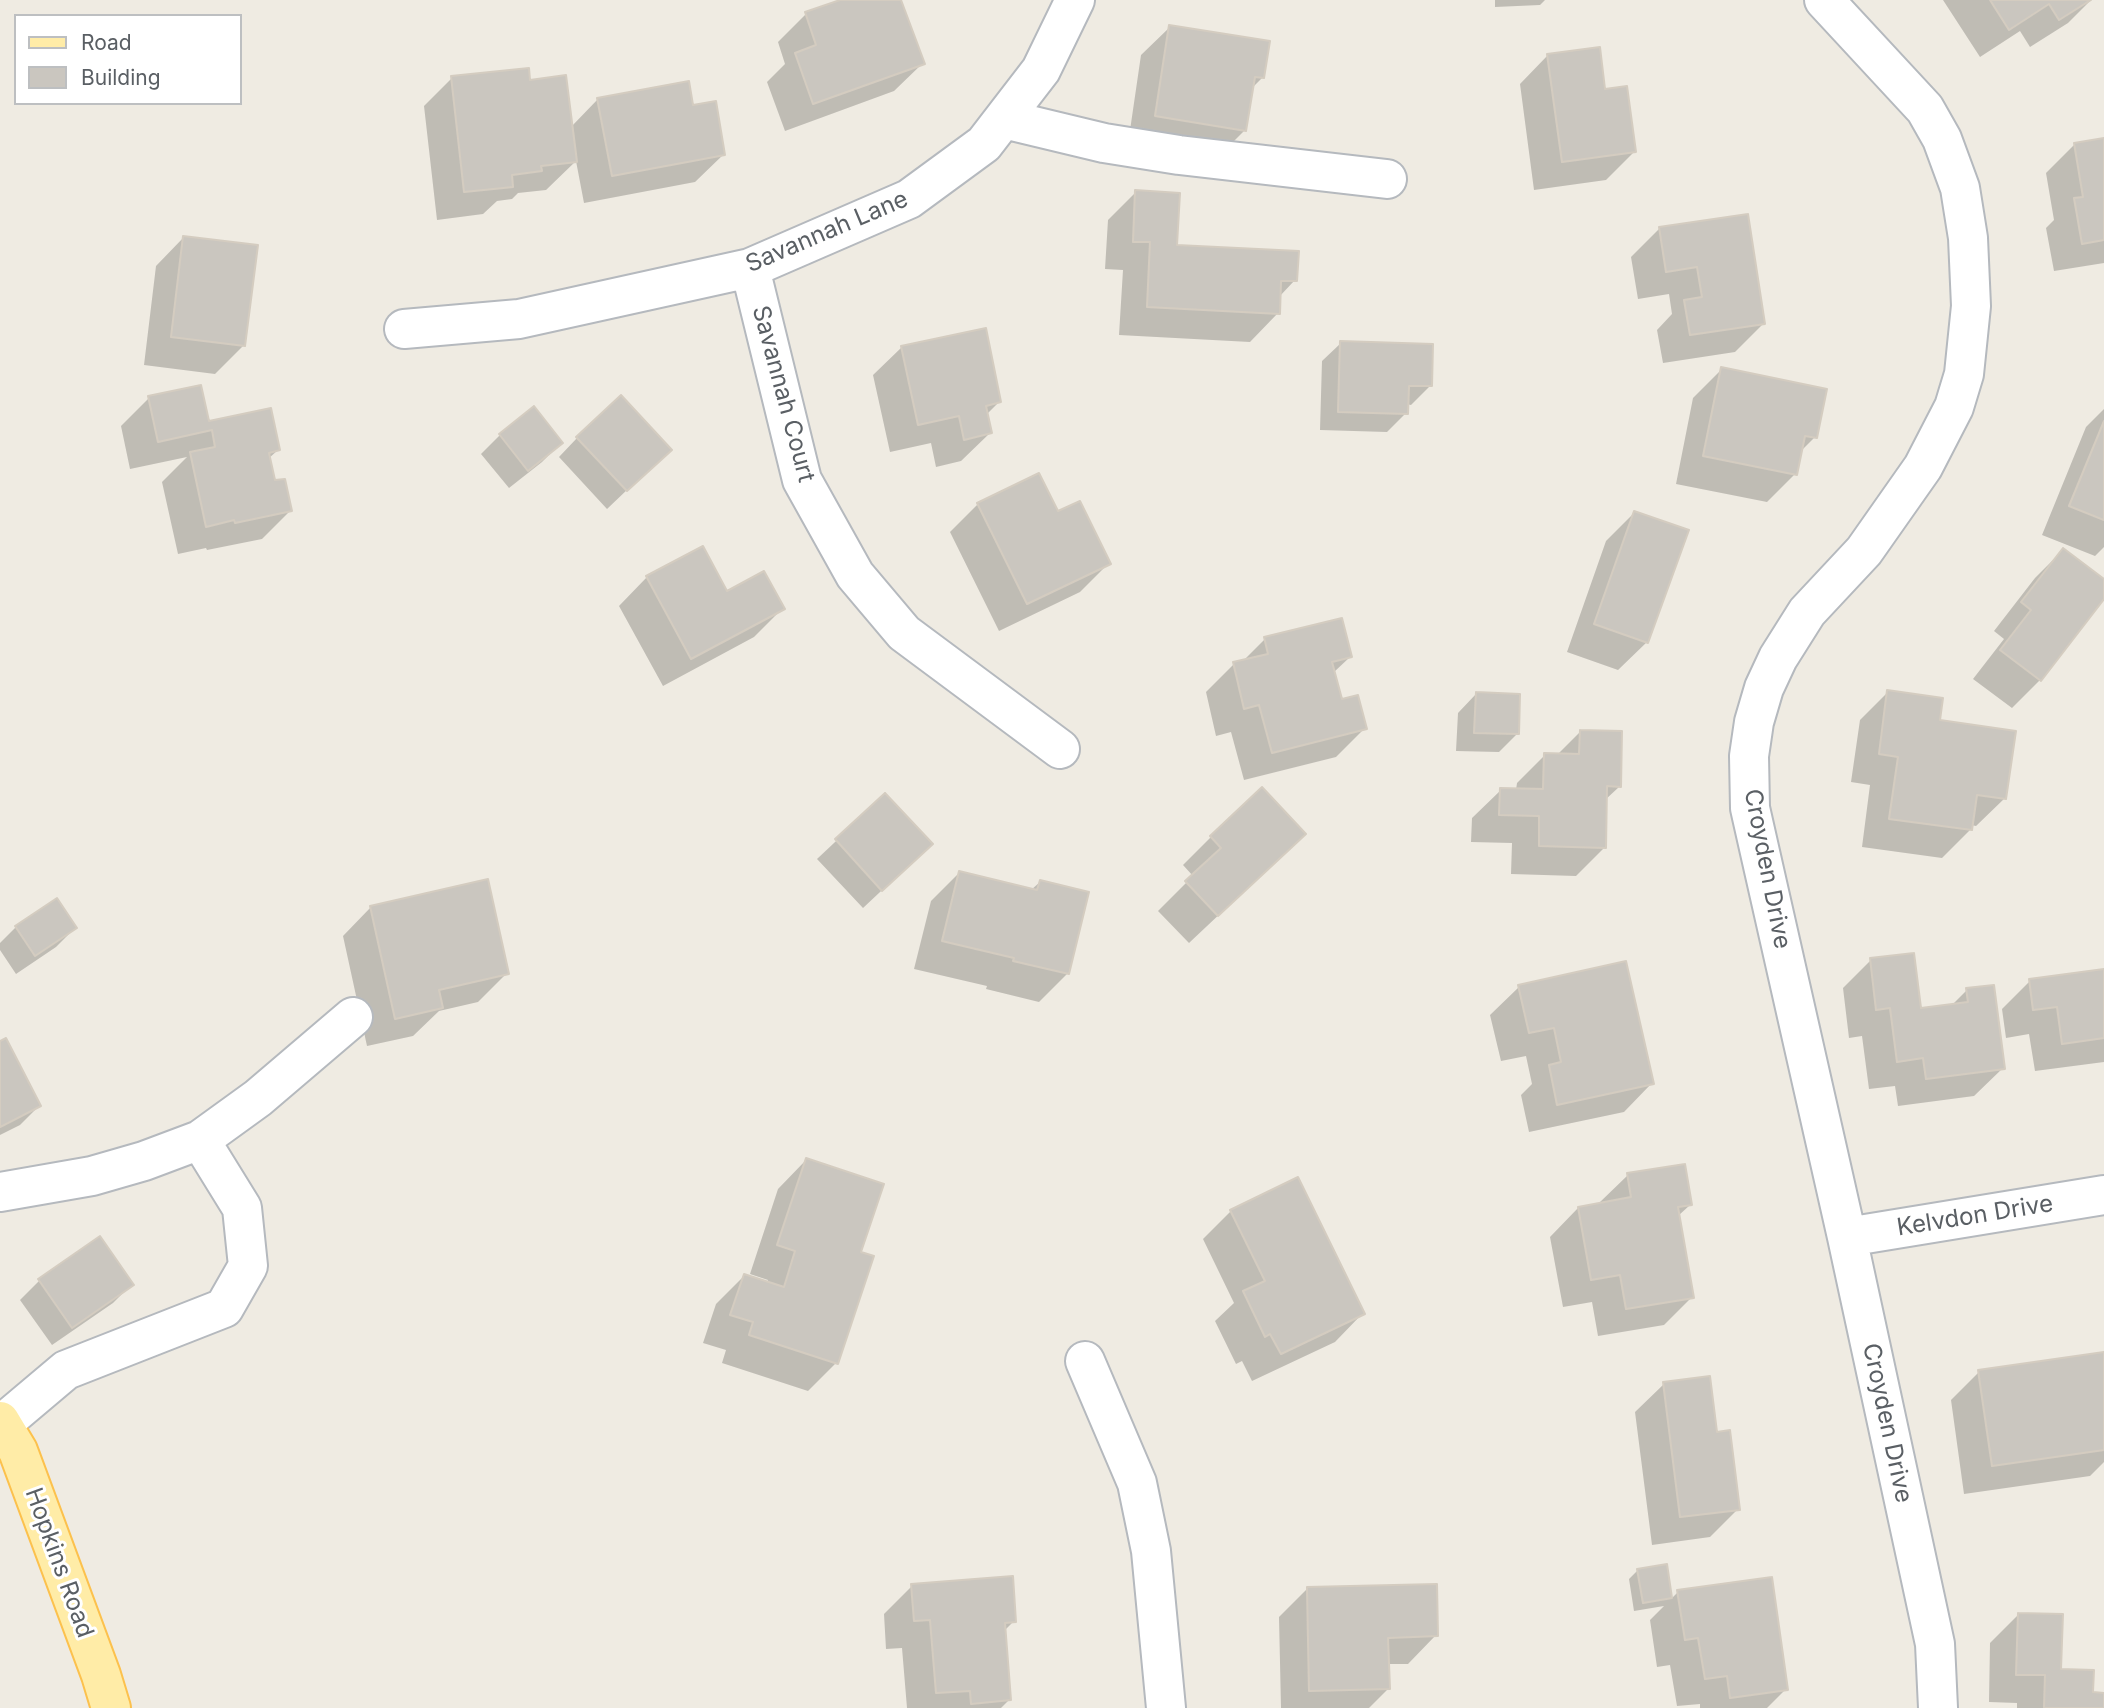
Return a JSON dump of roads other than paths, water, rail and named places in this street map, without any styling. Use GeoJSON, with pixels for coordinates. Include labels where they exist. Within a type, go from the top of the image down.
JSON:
{"type":"FeatureCollection","features":[{"type":"Feature","properties":{"kind":"main road","name":"Hopkins Road"},"geometry":{"type":"LineString","coordinates":[[1,1422],[18,1451],[111,1708]]}},
{"type":"Feature","properties":{"kind":"street","name":"Savannah Lane"},"geometry":{"type":"LineString","coordinates":[[404,330],[519,320],[750,268],[909,199],[984,144],[1041,70],[1075,0]]}},
{"type":"Feature","properties":{"kind":"street","name":"Croyden Drive"},"geometry":{"type":"LineString","coordinates":[[1824,0],[1925,109],[1942,139],[1960,188],[1968,238],[1971,306],[1964,374],[1954,407],[1923,467],[1864,551],[1807,612],[1778,658],[1764,688],[1754,722],[1749,756],[1750,808],[1935,1644],[1938,1708]]}},
{"type":"Feature","properties":{"kind":"street"},"geometry":{"type":"LineString","coordinates":[[1004,119],[1104,143],[1179,155],[1387,178]]}},
{"type":"Feature","properties":{"kind":"street","name":"Savannah Court"},"geometry":{"type":"LineString","coordinates":[[750,268],[802,481],[855,575],[904,633],[1060,749]]}},
{"type":"Feature","properties":{"kind":"street"},"geometry":{"type":"LineString","coordinates":[[0,1192],[92,1176],[144,1161],[200,1140],[258,1098],[353,1017]]}},
{"type":"Feature","properties":{"kind":"street"},"geometry":{"type":"LineString","coordinates":[[1,1422],[66,1370],[224,1308],[248,1266],[242,1208],[200,1140]]}},
{"type":"Feature","properties":{"kind":"street","name":"Kelvdon Drive"},"geometry":{"type":"LineString","coordinates":[[1847,1237],[2104,1195]]}},
{"type":"Feature","properties":{"kind":"street"},"geometry":{"type":"LineString","coordinates":[[1085,1361],[1137,1483],[1151,1551],[1166,1708]]}}]}
